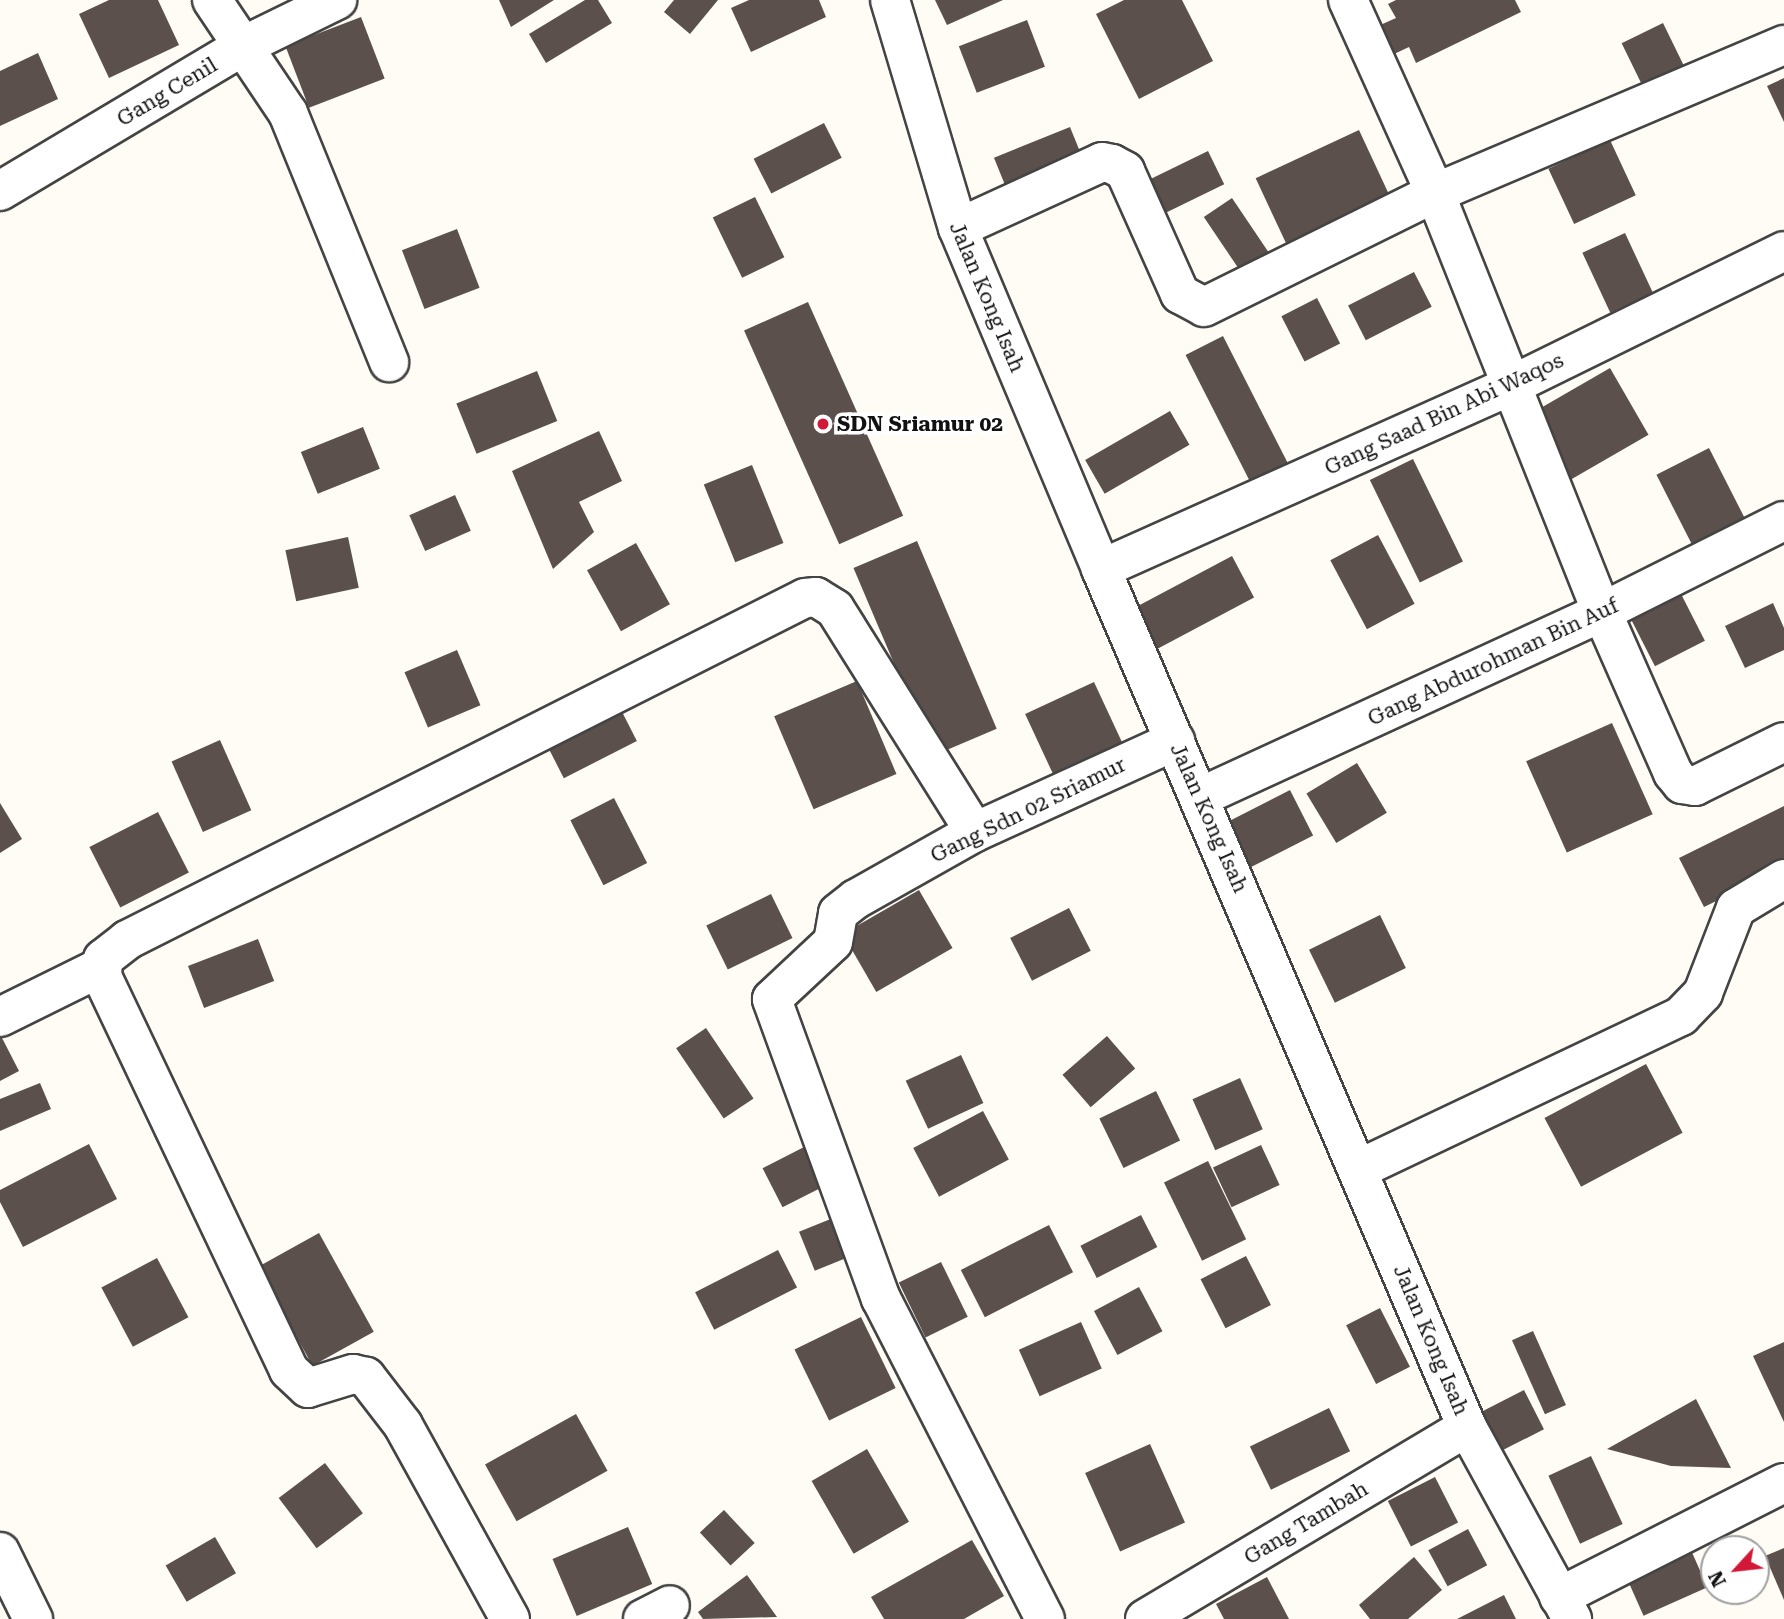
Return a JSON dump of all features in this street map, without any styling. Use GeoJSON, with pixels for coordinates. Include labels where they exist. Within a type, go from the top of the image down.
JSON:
{"type":"FeatureCollection","features":[{"type":"Feature","properties":{"kind":"street"},"geometry":{"type":"LineString","coordinates":[[212,0],[288,113],[389,362]]}},
{"type":"Feature","properties":{"kind":"street","name":"Gang Cenil"},"geometry":{"type":"LineString","coordinates":[[0,191],[243,46],[337,0]]}},
{"type":"Feature","properties":{"kind":"street","name":"Jalan Kong Isah"},"geometry":{"type":"LineString","coordinates":[[890,0],[958,228],[1101,569],[1467,1427],[1565,1608]]}},
{"type":"Feature","properties":{"kind":"street"},"geometry":{"type":"LineString","coordinates":[[1351,1],[1435,193],[1602,612],[1682,783],[1695,786],[1784,742]]}},
{"type":"Feature","properties":{"kind":"street"},"geometry":{"type":"LineString","coordinates":[[958,228],[1102,162],[1118,166],[1180,293],[1204,307],[1435,193],[1784,45]]}},
{"type":"Feature","properties":{"kind":"street","name":"Gang Saad Bin Abi Waqos"},"geometry":{"type":"LineString","coordinates":[[1101,569],[1512,385],[1784,251]]}},
{"type":"Feature","properties":{"kind":"street","name":"Gang Abdurohman Bin Auf"},"geometry":{"type":"LineString","coordinates":[[1200,797],[1602,612],[1784,521]]}},
{"type":"Feature","properties":{"kind":"street"},"geometry":{"type":"LineString","coordinates":[[0,1017],[101,967],[111,949],[127,940],[804,598],[816,597],[835,609],[975,832]]}},
{"type":"Feature","properties":{"kind":"street","name":"Gang Sdn 02 Sriamur"},"geometry":{"type":"LineString","coordinates":[[1045,1619],[881,1299],[772,999],[833,943],[838,913],[975,832],[1175,741]]}},
{"type":"Feature","properties":{"kind":"street"},"geometry":{"type":"LineString","coordinates":[[1359,1169],[1681,1016],[1703,993],[1736,908],[1784,879]]}},
{"type":"Feature","properties":{"kind":"street"},"geometry":{"type":"LineString","coordinates":[[101,967],[289,1370],[308,1388],[353,1374],[366,1377],[403,1425],[510,1619]]}},
{"type":"Feature","properties":{"kind":"street","name":"Gang Tambah"},"geometry":{"type":"LineString","coordinates":[[1145,1619],[1467,1427]]}},
{"type":"Feature","properties":{"kind":"street"},"geometry":{"type":"LineString","coordinates":[[1565,1608],[1784,1483]]}},
{"type":"Feature","properties":{"kind":"street"},"geometry":{"type":"LineString","coordinates":[[0,1552],[33,1619]]}},
{"type":"Feature","properties":{"kind":"building"},"geometry":{"type":"Polygon","coordinates":[[[109,0],[158,0],[179,45],[109,78],[79,14],[109,0]]]}},
{"type":"Feature","properties":{"kind":"building"},"geometry":{"type":"Polygon","coordinates":[[[499,0],[554,0],[511,27],[499,0]]]}},
{"type":"Feature","properties":{"kind":"building"},"geometry":{"type":"Polygon","coordinates":[[[585,0],[598,0],[612,23],[546,63],[529,34],[585,0]]]}},
{"type":"Feature","properties":{"kind":"building"},"geometry":{"type":"Polygon","coordinates":[[[674,0],[718,0],[690,34],[664,12],[674,0]]]}},
{"type":"Feature","properties":{"kind":"building"},"geometry":{"type":"Polygon","coordinates":[[[749,0],[819,0],[826,17],[751,52],[731,8],[749,0]]]}},
{"type":"Feature","properties":{"kind":"building"},"geometry":{"type":"Polygon","coordinates":[[[935,0],[1003,0],[947,25],[935,0]]]}},
{"type":"Feature","properties":{"kind":"building"},"geometry":{"type":"Polygon","coordinates":[[[1124,0],[1182,0],[1213,61],[1139,99],[1096,14],[1124,0]]]}},
{"type":"Feature","properties":{"kind":"building"},"geometry":{"type":"Polygon","coordinates":[[[1396,0],[1515,0],[1521,12],[1416,63],[1409,47],[1392,55],[1378,26],[1396,18],[1388,4],[1396,0]]]}},
{"type":"Feature","properties":{"kind":"building"},"geometry":{"type":"Polygon","coordinates":[[[361,17],[385,79],[309,108],[285,46],[361,17]]]}},
{"type":"Feature","properties":{"kind":"building"},"geometry":{"type":"Polygon","coordinates":[[[1027,20],[1045,67],[977,93],[959,46],[1027,20]]]}},
{"type":"Feature","properties":{"kind":"building"},"geometry":{"type":"Polygon","coordinates":[[[1663,23],[1685,69],[1644,89],[1622,43],[1663,23]]]}},
{"type":"Feature","properties":{"kind":"building"},"geometry":{"type":"Polygon","coordinates":[[[38,53],[58,99],[0,126],[0,71],[38,53]]]}},
{"type":"Feature","properties":{"kind":"building"},"geometry":{"type":"Polygon","coordinates":[[[1784,78],[1784,122],[1767,86],[1784,78]]]}},
{"type":"Feature","properties":{"kind":"building"},"geometry":{"type":"Polygon","coordinates":[[[824,123],[842,158],[771,194],[754,159],[824,123]]]}},
{"type":"Feature","properties":{"kind":"building"},"geometry":{"type":"Polygon","coordinates":[[[1070,127],[1085,164],[1009,195],[994,158],[1070,127]]]}},
{"type":"Feature","properties":{"kind":"building"},"geometry":{"type":"Polygon","coordinates":[[[1359,130],[1394,206],[1291,254],[1256,178],[1359,130]]]}},
{"type":"Feature","properties":{"kind":"building"},"geometry":{"type":"Polygon","coordinates":[[[1610,140],[1636,195],[1574,224],[1548,169],[1610,140]]]}},
{"type":"Feature","properties":{"kind":"building"},"geometry":{"type":"Polygon","coordinates":[[[1208,151],[1224,184],[1159,216],[1142,183],[1208,151]]]}},
{"type":"Feature","properties":{"kind":"building"},"geometry":{"type":"Polygon","coordinates":[[[755,197],[784,257],[742,278],[713,218],[755,197]]]}},
{"type":"Feature","properties":{"kind":"building"},"geometry":{"type":"Polygon","coordinates":[[[1232,198],[1274,261],[1246,280],[1204,217],[1232,198]]]}},
{"type":"Feature","properties":{"kind":"building"},"geometry":{"type":"Polygon","coordinates":[[[457,229],[480,288],[424,309],[402,250],[457,229]]]}},
{"type":"Feature","properties":{"kind":"building"},"geometry":{"type":"Polygon","coordinates":[[[1625,233],[1653,293],[1610,313],[1582,253],[1625,233]]]}},
{"type":"Feature","properties":{"kind":"building"},"geometry":{"type":"Polygon","coordinates":[[[1414,272],[1432,307],[1366,340],[1348,306],[1414,272]]]}},
{"type":"Feature","properties":{"kind":"building"},"geometry":{"type":"Polygon","coordinates":[[[1317,298],[1340,343],[1305,362],[1281,316],[1317,298]]]}},
{"type":"Feature","properties":{"kind":"building","name":"SDN Sriamur 02"},"geometry":{"type":"Polygon","coordinates":[[[808,302],[903,516],[839,544],[744,330],[808,302]]]}},
{"type":"Feature","properties":{"kind":"building"},"geometry":{"type":"Polygon","coordinates":[[[1223,336],[1289,466],[1252,485],[1186,355],[1223,336]]]}},
{"type":"Feature","properties":{"kind":"building"},"geometry":{"type":"Polygon","coordinates":[[[1610,368],[1648,435],[1571,479],[1533,412],[1610,368]]]}},
{"type":"Feature","properties":{"kind":"building"},"geometry":{"type":"Polygon","coordinates":[[[537,371],[557,421],[477,454],[456,404],[537,371]]]}},
{"type":"Feature","properties":{"kind":"building"},"geometry":{"type":"Polygon","coordinates":[[[1170,411],[1190,445],[1105,494],[1085,460],[1170,411]]]}},
{"type":"Feature","properties":{"kind":"building"},"geometry":{"type":"Polygon","coordinates":[[[363,427],[380,469],[318,494],[301,452],[363,427]]]}},
{"type":"Feature","properties":{"kind":"building"},"geometry":{"type":"Polygon","coordinates":[[[599,431],[622,481],[579,502],[594,532],[553,569],[512,471],[599,431]]]}},
{"type":"Feature","properties":{"kind":"building"},"geometry":{"type":"Polygon","coordinates":[[[1709,448],[1745,519],[1693,546],[1656,475],[1709,448]]]}},
{"type":"Feature","properties":{"kind":"building"},"geometry":{"type":"Polygon","coordinates":[[[1413,459],[1463,561],[1420,583],[1370,480],[1413,459]]]}},
{"type":"Feature","properties":{"kind":"building"},"geometry":{"type":"Polygon","coordinates":[[[752,465],[783,543],[735,562],[704,484],[752,465]]]}},
{"type":"Feature","properties":{"kind":"building"},"geometry":{"type":"Polygon","coordinates":[[[455,495],[471,531],[425,551],[409,515],[455,495]]]}},
{"type":"Feature","properties":{"kind":"building"},"geometry":{"type":"Polygon","coordinates":[[[1378,535],[1415,604],[1367,629],[1330,560],[1378,535]]]}},
{"type":"Feature","properties":{"kind":"building"},"geometry":{"type":"Polygon","coordinates":[[[348,537],[359,588],[296,601],[285,550],[348,537]]]}},
{"type":"Feature","properties":{"kind":"building"},"geometry":{"type":"Polygon","coordinates":[[[917,541],[997,729],[933,756],[853,568],[917,541]]]}},
{"type":"Feature","properties":{"kind":"building"},"geometry":{"type":"Polygon","coordinates":[[[636,543],[670,604],[621,631],[587,570],[636,543]]]}},
{"type":"Feature","properties":{"kind":"building"},"geometry":{"type":"Polygon","coordinates":[[[1232,556],[1254,597],[1147,654],[1125,613],[1232,556]]]}},
{"type":"Feature","properties":{"kind":"building"},"geometry":{"type":"Polygon","coordinates":[[[1679,590],[1705,641],[1655,666],[1629,615],[1679,590]]]}},
{"type":"Feature","properties":{"kind":"building"},"geometry":{"type":"Polygon","coordinates":[[[1773,603],[1784,628],[1784,650],[1745,668],[1725,626],[1773,603]]]}},
{"type":"Feature","properties":{"kind":"building"},"geometry":{"type":"Polygon","coordinates":[[[457,650],[480,705],[428,728],[405,672],[457,650]]]}},
{"type":"Feature","properties":{"kind":"building"},"geometry":{"type":"Polygon","coordinates":[[[857,681],[896,774],[814,809],[774,716],[857,681]]]}},
{"type":"Feature","properties":{"kind":"building"},"geometry":{"type":"Polygon","coordinates":[[[1094,682],[1123,744],[1054,776],[1025,714],[1094,682]]]}},
{"type":"Feature","properties":{"kind":"building"},"geometry":{"type":"Polygon","coordinates":[[[616,700],[637,741],[564,778],[543,737],[616,700]]]}},
{"type":"Feature","properties":{"kind":"building"},"geometry":{"type":"Polygon","coordinates":[[[1612,723],[1653,814],[1567,853],[1526,761],[1612,723]]]}},
{"type":"Feature","properties":{"kind":"building"},"geometry":{"type":"Polygon","coordinates":[[[220,740],[251,810],[203,832],[172,762],[220,740]]]}},
{"type":"Feature","properties":{"kind":"building"},"geometry":{"type":"Polygon","coordinates":[[[1357,763],[1387,813],[1336,843],[1306,793],[1357,763]]]}},
{"type":"Feature","properties":{"kind":"building"},"geometry":{"type":"Polygon","coordinates":[[[1290,790],[1313,835],[1248,869],[1225,823],[1290,790]]]}},
{"type":"Feature","properties":{"kind":"building"},"geometry":{"type":"Polygon","coordinates":[[[614,798],[647,863],[603,885],[570,820],[614,798]]]}},
{"type":"Feature","properties":{"kind":"building"},"geometry":{"type":"Polygon","coordinates":[[[0,803],[22,839],[0,853],[0,803]]]}},
{"type":"Feature","properties":{"kind":"building"},"geometry":{"type":"Polygon","coordinates":[[[1784,806],[1784,868],[1704,907],[1679,858],[1784,806]]]}},
{"type":"Feature","properties":{"kind":"building"},"geometry":{"type":"Polygon","coordinates":[[[158,812],[189,873],[120,908],[89,847],[158,812]]]}},
{"type":"Feature","properties":{"kind":"building"},"geometry":{"type":"Polygon","coordinates":[[[919,890],[952,948],[876,992],[843,934],[919,890]]]}},
{"type":"Feature","properties":{"kind":"building"},"geometry":{"type":"Polygon","coordinates":[[[771,894],[792,938],[728,970],[706,926],[771,894]]]}},
{"type":"Feature","properties":{"kind":"building"},"geometry":{"type":"Polygon","coordinates":[[[1069,908],[1091,951],[1032,981],[1010,938],[1069,908]]]}},
{"type":"Feature","properties":{"kind":"building"},"geometry":{"type":"Polygon","coordinates":[[[1380,915],[1406,968],[1335,1003],[1309,950],[1380,915]]]}},
{"type":"Feature","properties":{"kind":"building"},"geometry":{"type":"Polygon","coordinates":[[[258,939],[274,981],[204,1008],[188,966],[258,939]]]}},
{"type":"Feature","properties":{"kind":"building"},"geometry":{"type":"Polygon","coordinates":[[[706,1028],[754,1098],[724,1119],[676,1048],[706,1028]]]}},
{"type":"Feature","properties":{"kind":"building"},"geometry":{"type":"Polygon","coordinates":[[[0,1034],[19,1071],[0,1081],[0,1034]]]}},
{"type":"Feature","properties":{"kind":"building"},"geometry":{"type":"Polygon","coordinates":[[[1107,1036],[1135,1068],[1091,1107],[1062,1075],[1107,1036]]]}},
{"type":"Feature","properties":{"kind":"building"},"geometry":{"type":"Polygon","coordinates":[[[961,1055],[983,1103],[928,1129],[906,1081],[961,1055]]]}},
{"type":"Feature","properties":{"kind":"building"},"geometry":{"type":"Polygon","coordinates":[[[1646,1064],[1683,1133],[1581,1187],[1544,1118],[1646,1064]]]}},
{"type":"Feature","properties":{"kind":"building"},"geometry":{"type":"Polygon","coordinates":[[[1240,1078],[1263,1129],[1215,1150],[1192,1099],[1240,1078]]]}},
{"type":"Feature","properties":{"kind":"building"},"geometry":{"type":"Polygon","coordinates":[[[40,1083],[51,1109],[0,1131],[0,1099],[40,1083]]]}},
{"type":"Feature","properties":{"kind":"building"},"geometry":{"type":"Polygon","coordinates":[[[1156,1091],[1180,1140],[1123,1168],[1099,1119],[1156,1091]]]}},
{"type":"Feature","properties":{"kind":"building"},"geometry":{"type":"Polygon","coordinates":[[[983,1111],[1009,1160],[939,1197],[913,1148],[983,1111]]]}},
{"type":"Feature","properties":{"kind":"building"},"geometry":{"type":"Polygon","coordinates":[[[89,1144],[117,1199],[23,1247],[0,1202],[0,1190],[89,1144]]]}},
{"type":"Feature","properties":{"kind":"building"},"geometry":{"type":"Polygon","coordinates":[[[808,1145],[828,1184],[783,1207],[763,1168],[808,1145]]]}},
{"type":"Feature","properties":{"kind":"building"},"geometry":{"type":"Polygon","coordinates":[[[1261,1145],[1280,1185],[1232,1207],[1213,1167],[1261,1145]]]}},
{"type":"Feature","properties":{"kind":"building"},"geometry":{"type":"Polygon","coordinates":[[[1208,1161],[1246,1239],[1202,1261],[1164,1182],[1208,1161]]]}},
{"type":"Feature","properties":{"kind":"building"},"geometry":{"type":"Polygon","coordinates":[[[1141,1215],[1157,1247],[1097,1278],[1080,1246],[1141,1215]]]}},
{"type":"Feature","properties":{"kind":"building"},"geometry":{"type":"Polygon","coordinates":[[[838,1216],[854,1255],[815,1271],[799,1232],[838,1216]]]}},
{"type":"Feature","properties":{"kind":"building"},"geometry":{"type":"Polygon","coordinates":[[[1049,1225],[1073,1272],[985,1317],[961,1270],[1049,1225]]]}},
{"type":"Feature","properties":{"kind":"building"},"geometry":{"type":"Polygon","coordinates":[[[319,1233],[374,1332],[313,1366],[258,1267],[319,1233]]]}},
{"type":"Feature","properties":{"kind":"building"},"geometry":{"type":"Polygon","coordinates":[[[778,1250],[797,1287],[714,1330],[695,1292],[778,1250]]]}},
{"type":"Feature","properties":{"kind":"building"},"geometry":{"type":"Polygon","coordinates":[[[1246,1256],[1271,1305],[1226,1328],[1201,1279],[1246,1256]]]}},
{"type":"Feature","properties":{"kind":"building"},"geometry":{"type":"Polygon","coordinates":[[[157,1258],[188,1317],[133,1347],[101,1288],[157,1258]]]}},
{"type":"Feature","properties":{"kind":"building"},"geometry":{"type":"Polygon","coordinates":[[[941,1262],[968,1317],[925,1337],[899,1283],[941,1262]]]}},
{"type":"Feature","properties":{"kind":"building"},"geometry":{"type":"Polygon","coordinates":[[[1139,1287],[1162,1331],[1117,1355],[1094,1311],[1139,1287]]]}},
{"type":"Feature","properties":{"kind":"building"},"geometry":{"type":"Polygon","coordinates":[[[1380,1308],[1410,1367],[1376,1384],[1346,1325],[1380,1308]]]}},
{"type":"Feature","properties":{"kind":"building"},"geometry":{"type":"Polygon","coordinates":[[[861,1317],[896,1388],[829,1420],[794,1349],[861,1317]]]}},
{"type":"Feature","properties":{"kind":"building"},"geometry":{"type":"Polygon","coordinates":[[[1081,1322],[1102,1369],[1040,1396],[1019,1350],[1081,1322]]]}},
{"type":"Feature","properties":{"kind":"building"},"geometry":{"type":"Polygon","coordinates":[[[1533,1331],[1566,1405],[1545,1414],[1512,1340],[1533,1331]]]}},
{"type":"Feature","properties":{"kind":"building"},"geometry":{"type":"Polygon","coordinates":[[[1784,1342],[1784,1422],[1753,1356],[1784,1342]]]}},
{"type":"Feature","properties":{"kind":"building"},"geometry":{"type":"Polygon","coordinates":[[[1524,1390],[1544,1429],[1499,1452],[1479,1413],[1524,1390]]]}},
{"type":"Feature","properties":{"kind":"building"},"geometry":{"type":"Polygon","coordinates":[[[1696,1399],[1731,1468],[1671,1466],[1607,1449],[1696,1399]]]}},
{"type":"Feature","properties":{"kind":"building"},"geometry":{"type":"Polygon","coordinates":[[[1329,1408],[1350,1451],[1271,1490],[1250,1447],[1329,1408]]]}},
{"type":"Feature","properties":{"kind":"building"},"geometry":{"type":"Polygon","coordinates":[[[576,1414],[608,1471],[517,1521],[485,1464],[576,1414]]]}},
{"type":"Feature","properties":{"kind":"building"},"geometry":{"type":"Polygon","coordinates":[[[1150,1444],[1185,1523],[1120,1551],[1085,1473],[1150,1444]]]}},
{"type":"Feature","properties":{"kind":"building"},"geometry":{"type":"Polygon","coordinates":[[[867,1449],[909,1522],[854,1554],[812,1481],[867,1449]]]}},
{"type":"Feature","properties":{"kind":"building"},"geometry":{"type":"Polygon","coordinates":[[[1591,1456],[1623,1524],[1580,1544],[1548,1476],[1591,1456]]]}},
{"type":"Feature","properties":{"kind":"building"},"geometry":{"type":"Polygon","coordinates":[[[325,1463],[363,1513],[317,1548],[279,1498],[325,1463]]]}},
{"type":"Feature","properties":{"kind":"building"},"geometry":{"type":"Polygon","coordinates":[[[1435,1477],[1458,1522],[1411,1547],[1388,1501],[1435,1477]]]}},
{"type":"Feature","properties":{"kind":"building"},"geometry":{"type":"Polygon","coordinates":[[[724,1510],[755,1543],[731,1565],[700,1533],[724,1510]]]}},
{"type":"Feature","properties":{"kind":"building"},"geometry":{"type":"Polygon","coordinates":[[[628,1527],[652,1584],[577,1616],[553,1559],[628,1527]]]}},
{"type":"Feature","properties":{"kind":"building"},"geometry":{"type":"Polygon","coordinates":[[[1468,1529],[1487,1565],[1448,1586],[1428,1550],[1468,1529]]]}},
{"type":"Feature","properties":{"kind":"building"},"geometry":{"type":"Polygon","coordinates":[[[215,1537],[236,1573],[187,1602],[166,1566],[215,1537]]]}},
{"type":"Feature","properties":{"kind":"building"},"geometry":{"type":"Polygon","coordinates":[[[972,1540],[1004,1596],[964,1619],[884,1619],[871,1597],[972,1540]]]}},
{"type":"Feature","properties":{"kind":"building"},"geometry":{"type":"Polygon","coordinates":[[[1690,1548],[1700,1570],[1700,1591],[1644,1616],[1626,1576],[1690,1548]]]}},
{"type":"Feature","properties":{"kind":"building"},"geometry":{"type":"Polygon","coordinates":[[[1784,1548],[1784,1600],[1770,1568],[1770,1554],[1784,1548]]]}},
{"type":"Feature","properties":{"kind":"building"},"geometry":{"type":"Polygon","coordinates":[[[1414,1557],[1442,1590],[1408,1619],[1370,1619],[1359,1605],[1414,1557]]]}},
{"type":"Feature","properties":{"kind":"building"},"geometry":{"type":"Polygon","coordinates":[[[747,1575],[777,1617],[703,1619],[698,1612],[747,1575]]]}},
{"type":"Feature","properties":{"kind":"building"},"geometry":{"type":"Polygon","coordinates":[[[1267,1577],[1289,1619],[1224,1619],[1216,1604],[1267,1577]]]}},
{"type":"Feature","properties":{"kind":"building"},"geometry":{"type":"Polygon","coordinates":[[[1504,1595],[1516,1619],[1457,1619],[1504,1595]]]}},
{"type":"Feature","properties":{"kind":"place","name":"SDN Sriamur 02"},"geometry":{"type":"Point","coordinates":[823,424]}}]}
